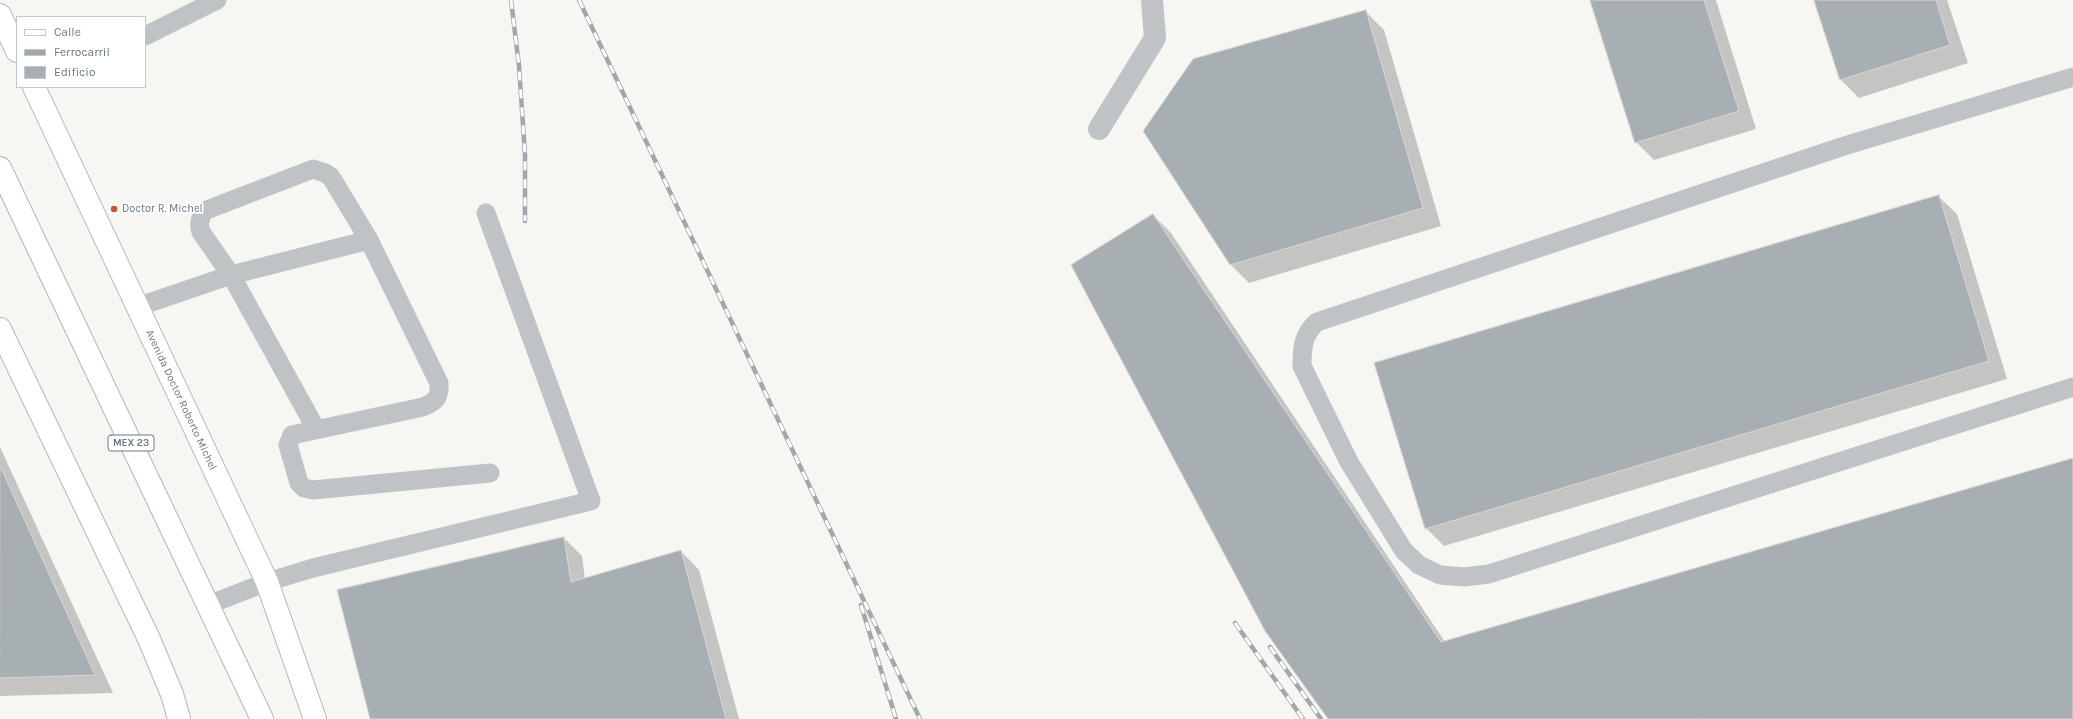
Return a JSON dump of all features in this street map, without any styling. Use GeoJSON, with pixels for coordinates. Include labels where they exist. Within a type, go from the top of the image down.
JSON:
{"type":"FeatureCollection","features":[{"type":"Feature","properties":{"kind":"main road"},"geometry":{"type":"LineString","coordinates":[[0,15],[16,49]]}},
{"type":"Feature","properties":{"kind":"main road","name":"Avenida Doctor Roberto Michel"},"geometry":{"type":"LineString","coordinates":[[41,90],[137,306],[267,582],[315,719]]}},
{"type":"Feature","properties":{"kind":"main road","name":"MEX 23"},"geometry":{"type":"LineString","coordinates":[[0,168],[262,719]]}},
{"type":"Feature","properties":{"kind":"main road"},"geometry":{"type":"LineString","coordinates":[[0,329],[149,639],[172,694],[179,719]]}},
{"type":"Feature","properties":{"kind":"street"},"geometry":{"type":"LineString","coordinates":[[1099,129],[1155,38],[1152,0]]}},
{"type":"Feature","properties":{"kind":"lane"},"geometry":{"type":"LineString","coordinates":[[146,36],[217,0]]}},
{"type":"Feature","properties":{"kind":"lane"},"geometry":{"type":"LineString","coordinates":[[2073,77],[1844,146],[1317,322],[1309,329],[1304,340],[1302,354],[1302,366],[1349,462],[1404,550],[1419,566],[1440,575],[1464,577],[1488,574],[2073,387]]}},
{"type":"Feature","properties":{"kind":"lane"},"geometry":{"type":"LineString","coordinates":[[316,429],[231,275],[201,232],[200,222],[204,211],[306,171],[319,170],[331,177],[369,240],[439,383],[440,391],[438,398],[432,404],[423,407],[316,429],[296,432],[292,435],[289,442],[299,483],[308,490],[490,473]]}},
{"type":"Feature","properties":{"kind":"lane"},"geometry":{"type":"LineString","coordinates":[[208,605],[267,582],[313,568],[591,502],[486,213]]}},
{"type":"Feature","properties":{"kind":"lane"},"geometry":{"type":"LineString","coordinates":[[137,306],[231,275],[369,240]]}},
{"type":"Feature","properties":{"kind":"building"},"geometry":{"type":"Polygon","coordinates":[[[1590,0],[1704,0],[1739,111],[1635,143],[1590,0]]]}},
{"type":"Feature","properties":{"kind":"building"},"geometry":{"type":"Polygon","coordinates":[[[1814,0],[1936,0],[1950,45],[1840,80],[1814,0]]]}},
{"type":"Feature","properties":{"kind":"building"},"geometry":{"type":"Polygon","coordinates":[[[1366,10],[1423,208],[1230,265],[1143,131],[1193,59],[1366,10]]]}},
{"type":"Feature","properties":{"kind":"building"},"geometry":{"type":"Polygon","coordinates":[[[1939,195],[1989,361],[1425,529],[1374,363],[1939,195]]]}},
{"type":"Feature","properties":{"kind":"building"},"geometry":{"type":"Polygon","coordinates":[[[1153,214],[1441,642],[2073,458],[2073,719],[1328,719],[1265,631],[1071,265],[1153,214]]]}},
{"type":"Feature","properties":{"kind":"building"},"geometry":{"type":"Polygon","coordinates":[[[0,466],[95,675],[0,678],[0,466]]]}},
{"type":"Feature","properties":{"kind":"building"},"geometry":{"type":"Polygon","coordinates":[[[564,537],[571,582],[681,550],[726,719],[370,719],[337,590],[564,537]]]}},
{"type":"Feature","properties":{"kind":"railway"},"geometry":{"type":"LineString","coordinates":[[511,0],[519,66],[525,155],[525,221]]}},
{"type":"Feature","properties":{"kind":"railway"},"geometry":{"type":"LineString","coordinates":[[579,0],[920,719]]}},
{"type":"Feature","properties":{"kind":"railway"},"geometry":{"type":"LineString","coordinates":[[861,605],[896,719]]}},
{"type":"Feature","properties":{"kind":"railway"},"geometry":{"type":"LineString","coordinates":[[1235,623],[1303,719]]}},
{"type":"Feature","properties":{"kind":"railway"},"geometry":{"type":"LineString","coordinates":[[1270,647],[1321,719]]}},
{"type":"Feature","properties":{"kind":"place","name":"Doctor R. Michel"},"geometry":{"type":"Point","coordinates":[114,209]}}]}
